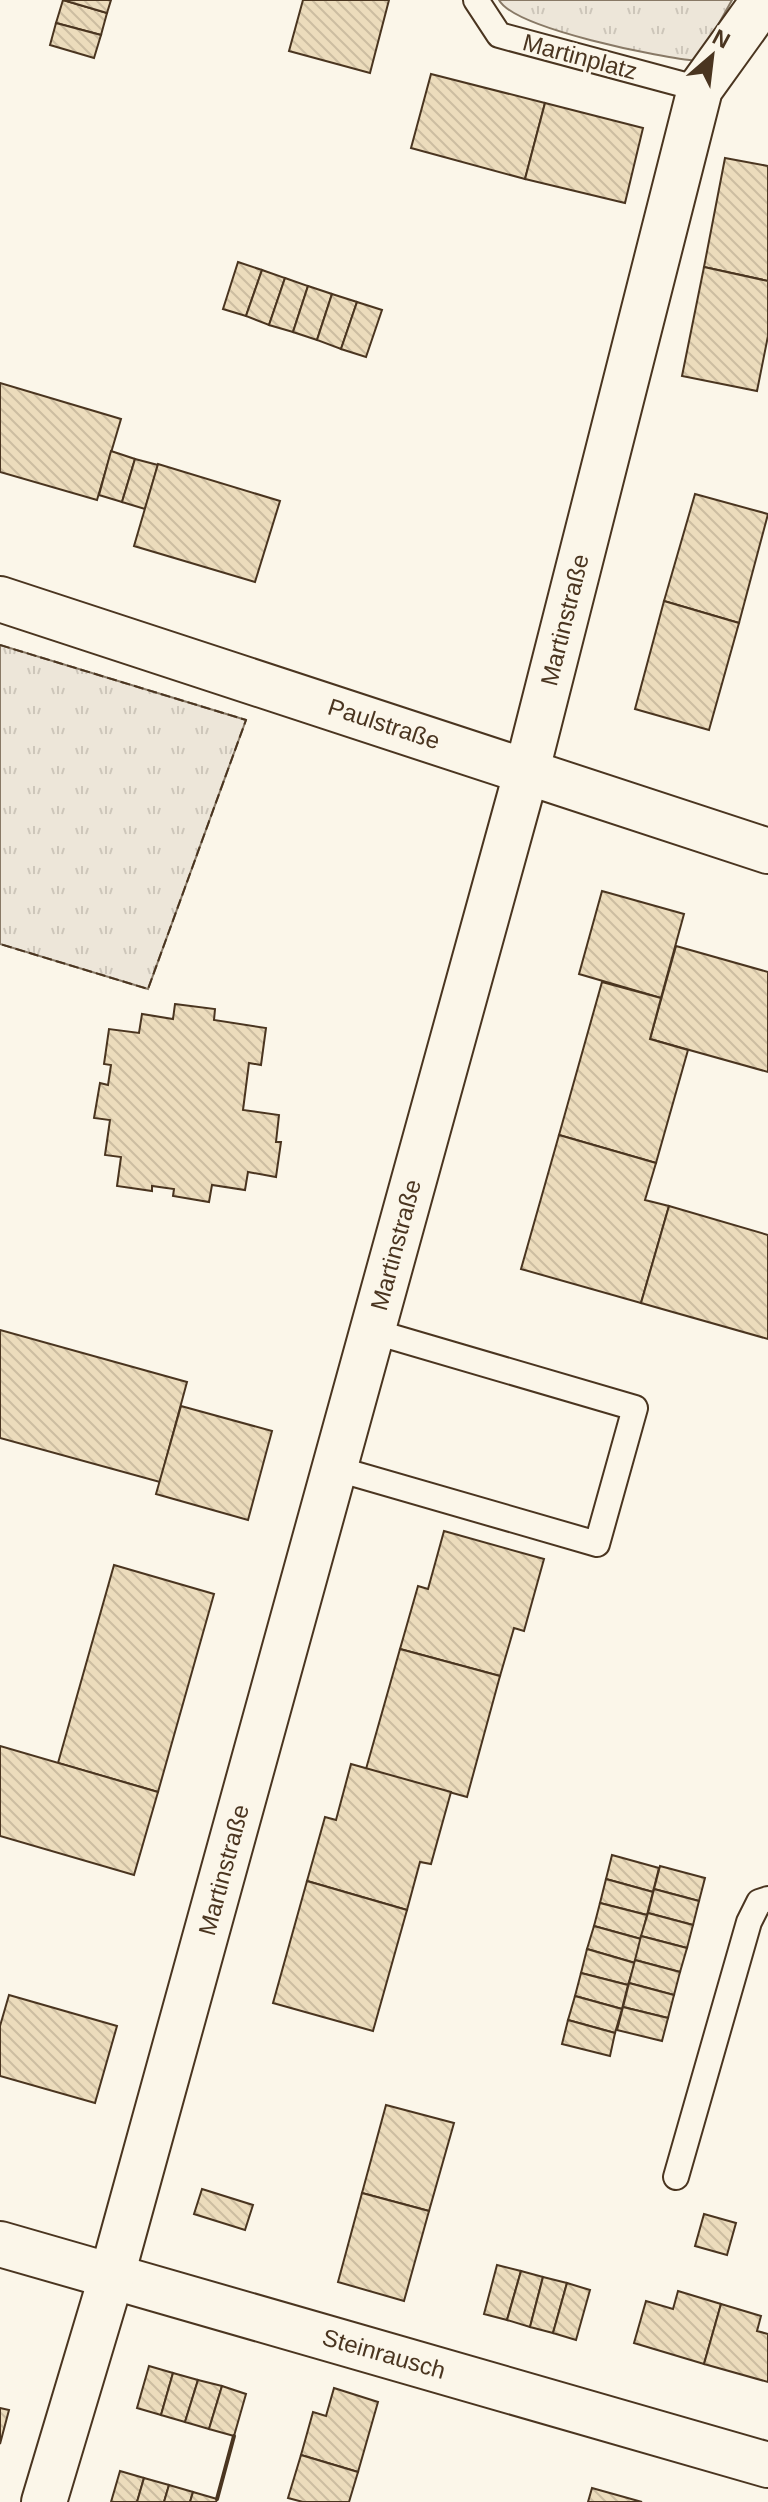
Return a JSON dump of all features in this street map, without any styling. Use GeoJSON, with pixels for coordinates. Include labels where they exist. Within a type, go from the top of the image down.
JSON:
{"type":"FeatureCollection","features":[{"type":"Feature","properties":{"kind":"street","name":"Martinstraße"},"geometry":{"type":"LineString","coordinates":[[44,2502],[112,2275],[527,770],[700,89],[764,0]]}},
{"type":"Feature","properties":{"kind":"street","name":"Paulstraße"},"geometry":{"type":"LineString","coordinates":[[0,599],[768,851]]}},
{"type":"Feature","properties":{"kind":"street","name":"Steinrausch"},"geometry":{"type":"LineString","coordinates":[[0,2244],[768,2465]]}},
{"type":"Feature","properties":{"kind":"lane","name":"Martinplatz"},"geometry":{"type":"LineString","coordinates":[[476,0],[499,35],[700,89]]}},
{"type":"Feature","properties":{"kind":"lane"},"geometry":{"type":"LineString","coordinates":[[334,1468],[597,1544],[631,1423],[635,1408],[372,1331]]}},
{"type":"Feature","properties":{"kind":"lane"},"geometry":{"type":"LineString","coordinates":[[676,2177],[749,1922],[759,1902],[768,1899]]}},
{"type":"Feature","properties":{"kind":"green space"},"geometry":{"type":"Polygon","coordinates":[[[499,0],[732,0],[698,61],[623,48],[560,31],[511,11],[499,0]]]}},
{"type":"Feature","properties":{"kind":"green space"},"geometry":{"type":"Polygon","coordinates":[[[0,645],[246,720],[148,989],[0,944],[0,645]]]}},
{"type":"Feature","properties":{"kind":"building"},"geometry":{"type":"Polygon","coordinates":[[[63,0],[107,13],[101,35],[56,23],[63,0]]]}},
{"type":"Feature","properties":{"kind":"building"},"geometry":{"type":"Polygon","coordinates":[[[63,0],[111,0],[107,13],[63,0]]]}},
{"type":"Feature","properties":{"kind":"building"},"geometry":{"type":"Polygon","coordinates":[[[303,0],[389,0],[370,73],[289,51],[303,0]]]}},
{"type":"Feature","properties":{"kind":"building"},"geometry":{"type":"Polygon","coordinates":[[[56,23],[101,35],[94,58],[50,45],[56,23]]]}},
{"type":"Feature","properties":{"kind":"building"},"geometry":{"type":"Polygon","coordinates":[[[431,74],[545,103],[525,179],[411,148],[431,74]]]}},
{"type":"Feature","properties":{"kind":"building"},"geometry":{"type":"Polygon","coordinates":[[[545,103],[643,128],[625,203],[525,179],[545,103]]]}},
{"type":"Feature","properties":{"kind":"building"},"geometry":{"type":"Polygon","coordinates":[[[725,158],[768,166],[768,281],[704,267],[725,158]]]}},
{"type":"Feature","properties":{"kind":"building"},"geometry":{"type":"Polygon","coordinates":[[[238,262],[262,270],[246,316],[223,309],[238,262]]]}},
{"type":"Feature","properties":{"kind":"building"},"geometry":{"type":"Polygon","coordinates":[[[704,267],[768,281],[768,336],[757,391],[682,376],[704,267]]]}},
{"type":"Feature","properties":{"kind":"building"},"geometry":{"type":"Polygon","coordinates":[[[262,270],[285,278],[269,325],[246,316],[262,270]]]}},
{"type":"Feature","properties":{"kind":"building"},"geometry":{"type":"Polygon","coordinates":[[[285,278],[308,286],[293,332],[269,325],[285,278]]]}},
{"type":"Feature","properties":{"kind":"building"},"geometry":{"type":"Polygon","coordinates":[[[308,286],[332,294],[317,340],[293,332],[308,286]]]}},
{"type":"Feature","properties":{"kind":"building"},"geometry":{"type":"Polygon","coordinates":[[[332,294],[357,302],[341,349],[317,340],[332,294]]]}},
{"type":"Feature","properties":{"kind":"building"},"geometry":{"type":"Polygon","coordinates":[[[357,302],[382,310],[366,357],[341,349],[357,302]]]}},
{"type":"Feature","properties":{"kind":"building"},"geometry":{"type":"Polygon","coordinates":[[[0,383],[121,419],[97,500],[0,472],[0,383]]]}},
{"type":"Feature","properties":{"kind":"building"},"geometry":{"type":"Polygon","coordinates":[[[111,451],[135,459],[122,502],[99,495],[111,451]]]}},
{"type":"Feature","properties":{"kind":"building"},"geometry":{"type":"Polygon","coordinates":[[[135,459],[158,465],[145,509],[122,502],[135,459]]]}},
{"type":"Feature","properties":{"kind":"building"},"geometry":{"type":"Polygon","coordinates":[[[158,464],[280,501],[255,582],[134,546],[158,464]]]}},
{"type":"Feature","properties":{"kind":"building"},"geometry":{"type":"Polygon","coordinates":[[[695,494],[768,514],[739,623],[664,601],[695,494]]]}},
{"type":"Feature","properties":{"kind":"building"},"geometry":{"type":"Polygon","coordinates":[[[664,601],[739,623],[709,730],[635,709],[664,601]]]}},
{"type":"Feature","properties":{"kind":"building"},"geometry":{"type":"Polygon","coordinates":[[[602,891],[684,914],[661,998],[579,974],[602,891]]]}},
{"type":"Feature","properties":{"kind":"building"},"geometry":{"type":"Polygon","coordinates":[[[676,946],[768,972],[768,1072],[650,1039],[676,946]]]}},
{"type":"Feature","properties":{"kind":"building"},"geometry":{"type":"Polygon","coordinates":[[[602,982],[661,998],[650,1039],[688,1050],[656,1163],[559,1135],[602,982]]]}},
{"type":"Feature","properties":{"kind":"building"},"geometry":{"type":"Polygon","coordinates":[[[175,1004],[215,1009],[214,1020],[266,1028],[261,1065],[249,1063],[243,1110],[279,1115],[276,1142],[281,1142],[276,1177],[248,1172],[245,1190],[212,1185],[209,1202],[173,1196],[174,1189],[152,1186],[152,1191],[117,1186],[121,1157],[105,1155],[110,1120],[94,1118],[100,1083],[108,1085],[111,1065],[104,1064],[109,1029],[139,1033],[142,1014],[173,1019],[175,1004]]]}},
{"type":"Feature","properties":{"kind":"building"},"geometry":{"type":"Polygon","coordinates":[[[559,1135],[656,1163],[645,1200],[669,1206],[641,1303],[521,1269],[559,1135]]]}},
{"type":"Feature","properties":{"kind":"building"},"geometry":{"type":"Polygon","coordinates":[[[669,1206],[768,1235],[768,1339],[641,1303],[669,1206]]]}},
{"type":"Feature","properties":{"kind":"building"},"geometry":{"type":"Polygon","coordinates":[[[0,1330],[187,1382],[160,1482],[0,1438],[0,1330]]]}},
{"type":"Feature","properties":{"kind":"building"},"geometry":{"type":"Polygon","coordinates":[[[181,1406],[272,1431],[248,1520],[156,1494],[181,1406]]]}},
{"type":"Feature","properties":{"kind":"building"},"geometry":{"type":"Polygon","coordinates":[[[444,1531],[544,1559],[524,1631],[514,1628],[500,1676],[400,1649],[418,1586],[428,1589],[444,1531]]]}},
{"type":"Feature","properties":{"kind":"building"},"geometry":{"type":"Polygon","coordinates":[[[114,1565],[214,1594],[158,1792],[58,1763],[114,1565]]]}},
{"type":"Feature","properties":{"kind":"building"},"geometry":{"type":"Polygon","coordinates":[[[400,1649],[500,1676],[467,1797],[366,1769],[400,1649]]]}},
{"type":"Feature","properties":{"kind":"building"},"geometry":{"type":"Polygon","coordinates":[[[0,1746],[158,1792],[134,1875],[0,1836],[0,1746]]]}},
{"type":"Feature","properties":{"kind":"building"},"geometry":{"type":"Polygon","coordinates":[[[351,1764],[451,1792],[431,1864],[420,1862],[407,1910],[307,1881],[325,1817],[336,1820],[351,1764]]]}},
{"type":"Feature","properties":{"kind":"building"},"geometry":{"type":"Polygon","coordinates":[[[612,1855],[659,1868],[653,1892],[606,1879],[612,1855]]]}},
{"type":"Feature","properties":{"kind":"building"},"geometry":{"type":"Polygon","coordinates":[[[660,1866],[705,1878],[699,1901],[654,1889],[660,1866]]]}},
{"type":"Feature","properties":{"kind":"building"},"geometry":{"type":"Polygon","coordinates":[[[606,1879],[653,1892],[647,1915],[600,1903],[606,1879]]]}},
{"type":"Feature","properties":{"kind":"building"},"geometry":{"type":"Polygon","coordinates":[[[307,1881],[407,1910],[373,2031],[273,2003],[307,1881]]]}},
{"type":"Feature","properties":{"kind":"building"},"geometry":{"type":"Polygon","coordinates":[[[654,1889],[699,1901],[693,1925],[648,1913],[654,1889]]]}},
{"type":"Feature","properties":{"kind":"building"},"geometry":{"type":"Polygon","coordinates":[[[600,1903],[647,1915],[641,1939],[594,1926],[600,1903]]]}},
{"type":"Feature","properties":{"kind":"building"},"geometry":{"type":"Polygon","coordinates":[[[648,1913],[693,1925],[687,1948],[641,1936],[648,1913]]]}},
{"type":"Feature","properties":{"kind":"building"},"geometry":{"type":"Polygon","coordinates":[[[594,1926],[641,1939],[635,1963],[587,1949],[594,1926]]]}},
{"type":"Feature","properties":{"kind":"building"},"geometry":{"type":"Polygon","coordinates":[[[641,1936],[687,1948],[680,1972],[635,1960],[641,1936]]]}},
{"type":"Feature","properties":{"kind":"building"},"geometry":{"type":"Polygon","coordinates":[[[587,1949],[635,1963],[628,1985],[581,1973],[587,1949]]]}},
{"type":"Feature","properties":{"kind":"building"},"geometry":{"type":"Polygon","coordinates":[[[635,1960],[680,1972],[674,1995],[629,1983],[635,1960]]]}},
{"type":"Feature","properties":{"kind":"building"},"geometry":{"type":"Polygon","coordinates":[[[581,1973],[628,1985],[622,2009],[575,1996],[581,1973]]]}},
{"type":"Feature","properties":{"kind":"building"},"geometry":{"type":"Polygon","coordinates":[[[629,1983],[674,1995],[668,2018],[623,2007],[629,1983]]]}},
{"type":"Feature","properties":{"kind":"building"},"geometry":{"type":"Polygon","coordinates":[[[9,1995],[117,2026],[95,2103],[0,2076],[0,2026],[9,1995]]]}},
{"type":"Feature","properties":{"kind":"building"},"geometry":{"type":"Polygon","coordinates":[[[575,1996],[622,2009],[615,2033],[568,2020],[575,1996]]]}},
{"type":"Feature","properties":{"kind":"building"},"geometry":{"type":"Polygon","coordinates":[[[623,2007],[668,2018],[662,2041],[617,2030],[623,2007]]]}},
{"type":"Feature","properties":{"kind":"building"},"geometry":{"type":"Polygon","coordinates":[[[568,2020],[615,2033],[610,2056],[562,2044],[568,2020]]]}},
{"type":"Feature","properties":{"kind":"building"},"geometry":{"type":"Polygon","coordinates":[[[386,2105],[454,2123],[429,2211],[362,2193],[386,2105]]]}},
{"type":"Feature","properties":{"kind":"building"},"geometry":{"type":"Polygon","coordinates":[[[202,2189],[253,2205],[245,2230],[194,2214],[202,2189]]]}},
{"type":"Feature","properties":{"kind":"building"},"geometry":{"type":"Polygon","coordinates":[[[362,2193],[429,2211],[404,2301],[338,2282],[362,2193]]]}},
{"type":"Feature","properties":{"kind":"building"},"geometry":{"type":"Polygon","coordinates":[[[704,2214],[736,2223],[727,2255],[695,2246],[704,2214]]]}},
{"type":"Feature","properties":{"kind":"building"},"geometry":{"type":"Polygon","coordinates":[[[497,2265],[521,2271],[507,2320],[484,2314],[497,2265]]]}},
{"type":"Feature","properties":{"kind":"building"},"geometry":{"type":"Polygon","coordinates":[[[521,2271],[543,2277],[530,2327],[507,2320],[521,2271]]]}},
{"type":"Feature","properties":{"kind":"building"},"geometry":{"type":"Polygon","coordinates":[[[543,2277],[567,2283],[553,2333],[530,2327],[543,2277]]]}},
{"type":"Feature","properties":{"kind":"building"},"geometry":{"type":"Polygon","coordinates":[[[567,2283],[590,2290],[576,2340],[553,2333],[567,2283]]]}},
{"type":"Feature","properties":{"kind":"building"},"geometry":{"type":"Polygon","coordinates":[[[678,2291],[721,2304],[704,2364],[634,2343],[646,2301],[673,2309],[678,2291]]]}},
{"type":"Feature","properties":{"kind":"building"},"geometry":{"type":"Polygon","coordinates":[[[721,2304],[761,2316],[757,2331],[768,2334],[768,2382],[704,2364],[721,2304]]]}},
{"type":"Feature","properties":{"kind":"building"},"geometry":{"type":"Polygon","coordinates":[[[149,2366],[173,2373],[161,2415],[137,2408],[149,2366]]]}},
{"type":"Feature","properties":{"kind":"building"},"geometry":{"type":"Polygon","coordinates":[[[173,2373],[198,2380],[185,2422],[161,2415],[173,2373]]]}},
{"type":"Feature","properties":{"kind":"building"},"geometry":{"type":"Polygon","coordinates":[[[198,2380],[222,2386],[209,2429],[185,2422],[198,2380]]]}},
{"type":"Feature","properties":{"kind":"building"},"geometry":{"type":"Polygon","coordinates":[[[222,2386],[246,2394],[234,2436],[209,2429],[222,2386]]]}},
{"type":"Feature","properties":{"kind":"building"},"geometry":{"type":"Polygon","coordinates":[[[334,2388],[378,2402],[358,2472],[301,2455],[313,2412],[326,2416],[334,2388]]]}},
{"type":"Feature","properties":{"kind":"building"},"geometry":{"type":"Polygon","coordinates":[[[0,2408],[9,2410],[0,2444],[0,2408]]]}},
{"type":"Feature","properties":{"kind":"building"},"geometry":{"type":"Polygon","coordinates":[[[301,2455],[358,2472],[349,2502],[303,2502],[288,2498],[301,2455]]]}},
{"type":"Feature","properties":{"kind":"building"},"geometry":{"type":"Polygon","coordinates":[[[120,2471],[144,2478],[137,2502],[111,2502],[120,2471]]]}},
{"type":"Feature","properties":{"kind":"building"},"geometry":{"type":"Polygon","coordinates":[[[144,2478],[169,2485],[164,2502],[137,2502],[144,2478]]]}},
{"type":"Feature","properties":{"kind":"building"},"geometry":{"type":"Polygon","coordinates":[[[169,2485],[193,2492],[190,2502],[164,2502],[169,2485]]]}},
{"type":"Feature","properties":{"kind":"building"},"geometry":{"type":"Polygon","coordinates":[[[592,2488],[642,2502],[588,2502],[592,2488]]]}},
{"type":"Feature","properties":{"kind":"building"},"geometry":{"type":"Polygon","coordinates":[[[193,2492],[217,2499],[216,2502],[190,2502],[193,2492]]]}},
{"type":"Feature","properties":{"kind":"fence"},"geometry":{"type":"LineString","coordinates":[[0,645],[246,720],[148,989],[0,944]]}},
{"type":"Feature","properties":{"kind":"wall"},"geometry":{"type":"LineString","coordinates":[[217,2499],[234,2436]]}}]}
